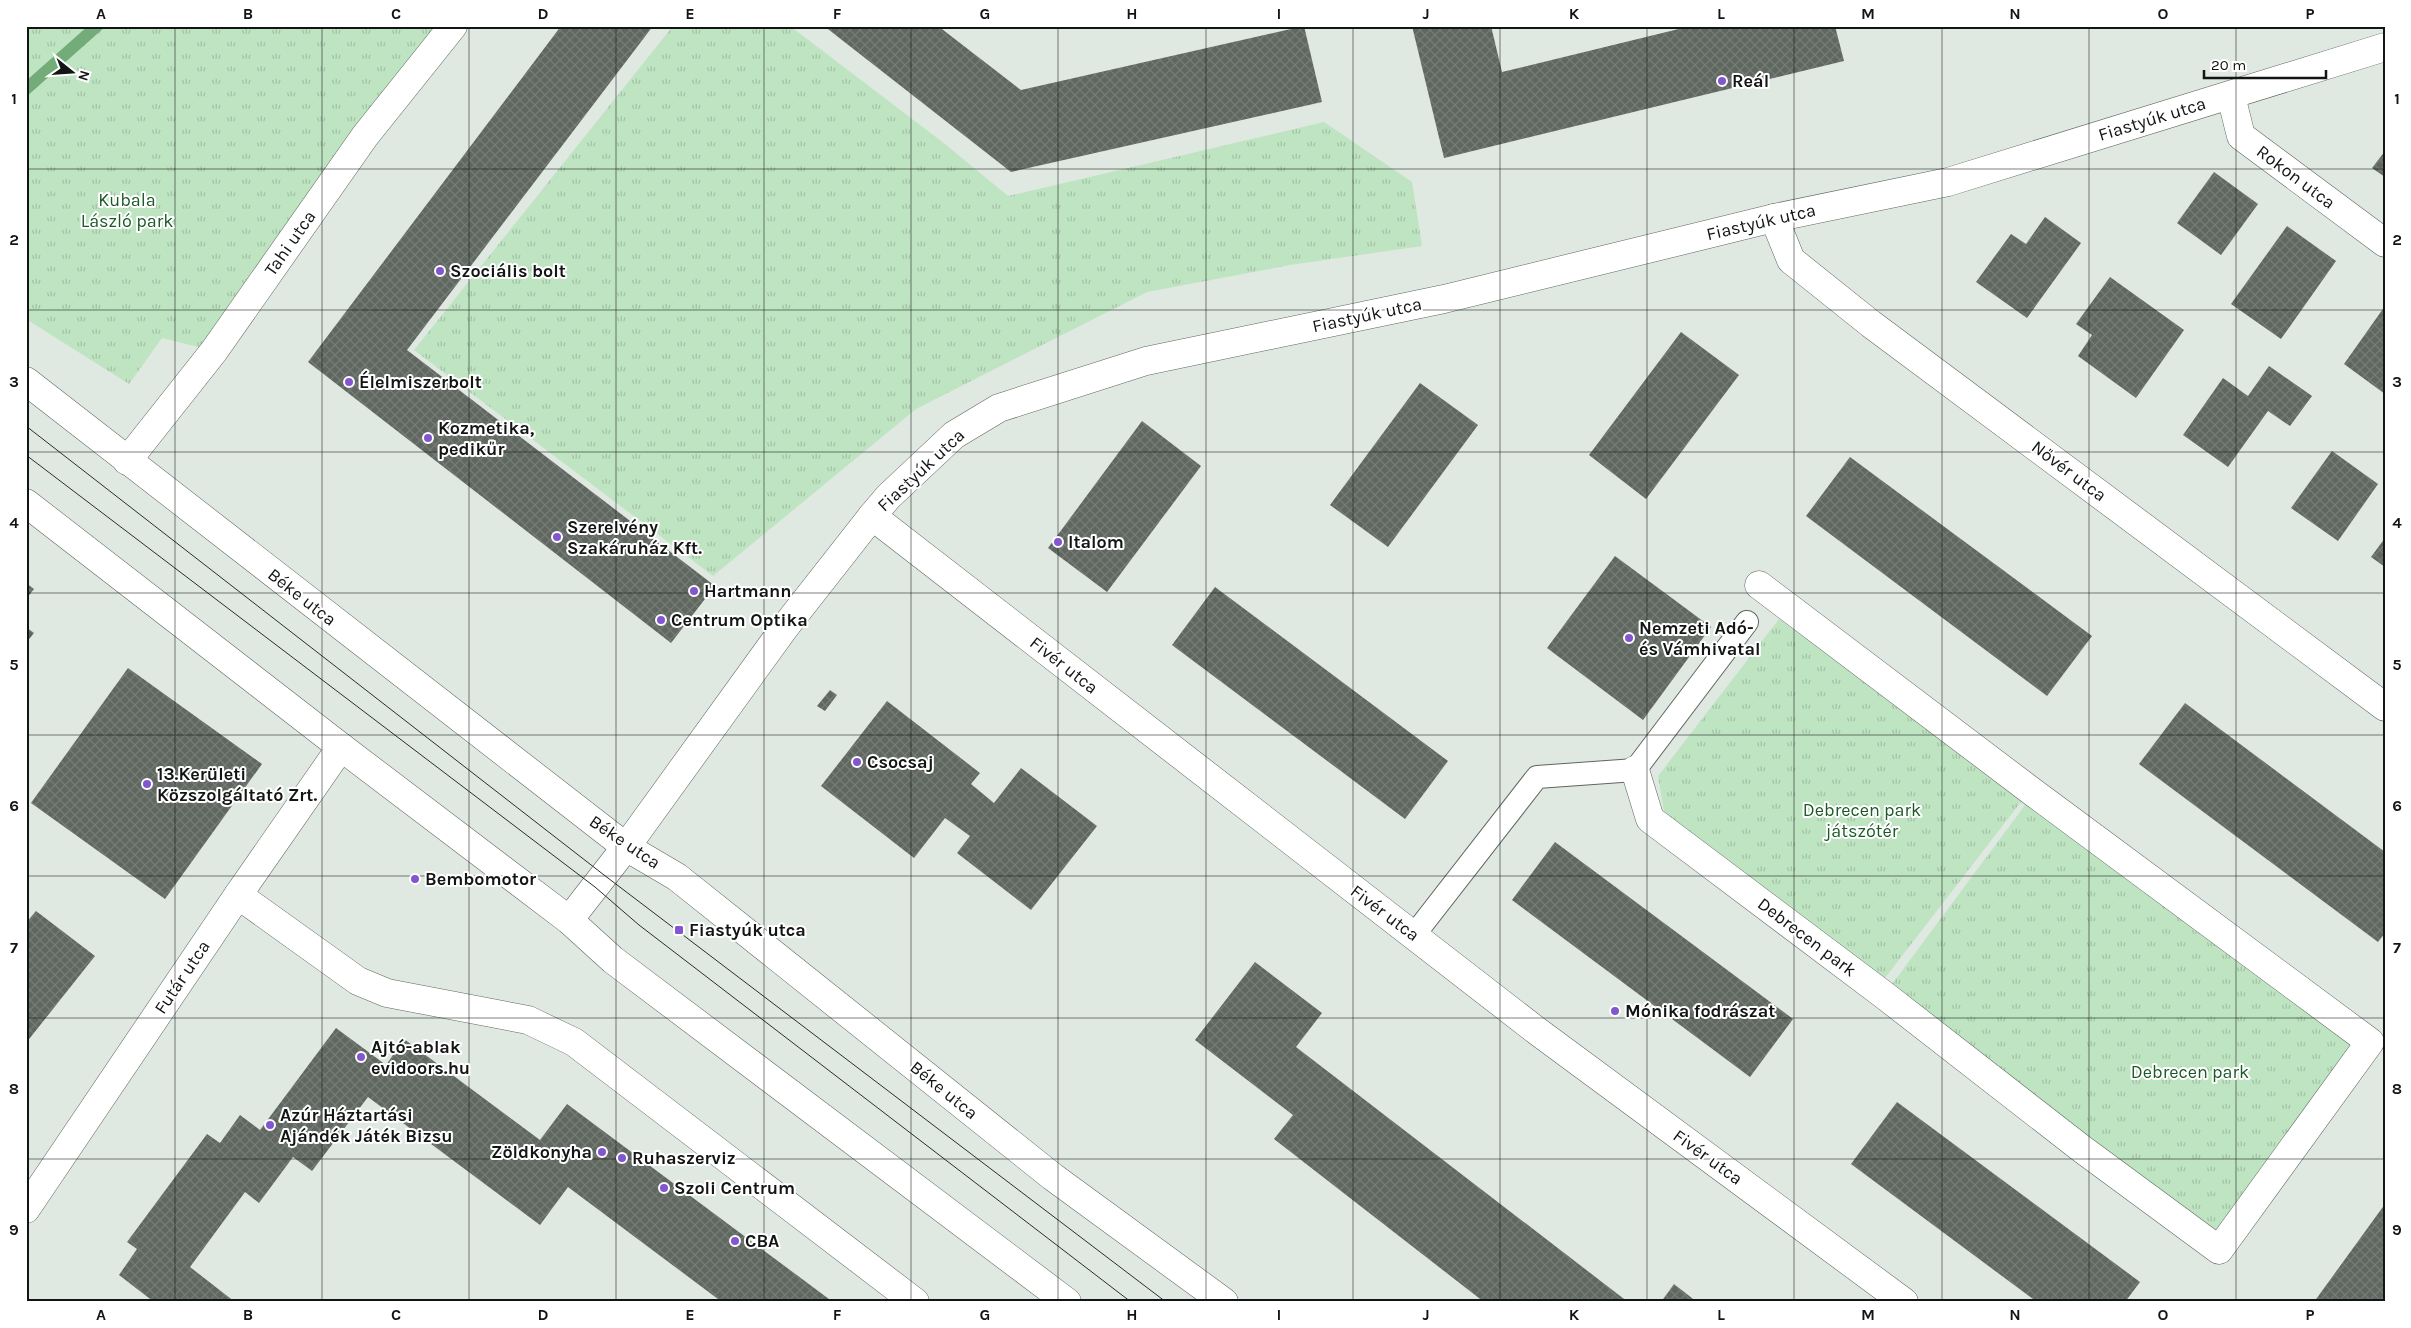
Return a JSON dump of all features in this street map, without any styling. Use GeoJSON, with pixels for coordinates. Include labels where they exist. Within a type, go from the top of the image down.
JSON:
{"type":"FeatureCollection","features":[{"type":"Feature","properties":{"kind":"street","name":"Tahi utca"},"geometry":{"type":"LineString","coordinates":[[126,461],[214,351],[365,136],[453,26]]}},
{"type":"Feature","properties":{"kind":"street","name":"Fiastyúk utca"},"geometry":{"type":"LineString","coordinates":[[569,920],[626,847],[785,627],[872,516],[888,497],[954,435],[999,408],[1146,361],[1444,298],[1774,218],[1948,182],[2385,47]]}},
{"type":"Feature","properties":{"kind":"street","name":"Rokon utca"},"geometry":{"type":"LineString","coordinates":[[2231,96],[2240,136],[2385,243]]}},
{"type":"Feature","properties":{"kind":"street","name":"Nővér utca"},"geometry":{"type":"LineString","coordinates":[[1774,218],[1791,260],[1879,330],[2385,707]]}},
{"type":"Feature","properties":{"kind":"street","name":"Béke utca"},"geometry":{"type":"LineString","coordinates":[[26,381],[126,461],[626,847],[677,877],[1053,1178],[1224,1302]]}},
{"type":"Feature","properties":{"kind":"street"},"geometry":{"type":"LineString","coordinates":[[26,503],[341,747],[569,920],[613,960],[1066,1302]]}},
{"type":"Feature","properties":{"kind":"street","name":"Fivér utca"},"geometry":{"type":"LineString","coordinates":[[872,516],[1573,1058],[1904,1302]]}},
{"type":"Feature","properties":{"kind":"street","name":"Debrecen park"},"geometry":{"type":"LineString","coordinates":[[1635,770],[1650,820],[1884,995],[2082,1150],[2219,1250],[2370,1042],[2034,793],[1759,585]]}},
{"type":"Feature","properties":{"kind":"street","name":"Futár utca"},"geometry":{"type":"LineString","coordinates":[[26,1209],[238,895],[341,747]]}},
{"type":"Feature","properties":{"kind":"street"},"geometry":{"type":"LineString","coordinates":[[238,895],[358,980],[386,993],[528,1020],[574,1042],[915,1302]]}},
{"type":"Feature","properties":{"kind":"lane"},"geometry":{"type":"LineString","coordinates":[[1414,935],[1537,777],[1635,770],[1746,622]]}},
{"type":"Feature","properties":{"kind":"green space","name":"Kubala László park"},"geometry":{"type":"Polygon","coordinates":[[[26,26],[453,26],[214,351],[162,338],[129,384],[26,319],[26,26]]]}},
{"type":"Feature","properties":{"kind":"green space"},"geometry":{"type":"Polygon","coordinates":[[[673,26],[790,26],[945,144],[1008,196],[1324,122],[1412,182],[1422,246],[1290,265],[1147,292],[916,409],[713,576],[414,350],[673,26]]]}},
{"type":"Feature","properties":{"kind":"green space","name":"Debrecen park játszótér"},"geometry":{"type":"Polygon","coordinates":[[[1779,619],[2024,798],[1885,978],[1664,812],[1658,776],[1779,619]]]}},
{"type":"Feature","properties":{"kind":"green space","name":"Debrecen park"},"geometry":{"type":"Polygon","coordinates":[[[2034,793],[2370,1042],[2219,1250],[1884,995],[2034,793]]]}},
{"type":"Feature","properties":{"kind":"building"},"geometry":{"type":"Polygon","coordinates":[[[561,26],[653,26],[407,350],[715,586],[671,643],[308,362],[561,26]]]}},
{"type":"Feature","properties":{"kind":"building"},"geometry":{"type":"Polygon","coordinates":[[[824,26],[938,26],[1021,90],[1304,26],[1322,102],[1011,172],[824,26]]]}},
{"type":"Feature","properties":{"kind":"building"},"geometry":{"type":"Polygon","coordinates":[[[1412,26],[1491,26],[1502,72],[1691,26],[1835,26],[1844,61],[1444,158],[1412,26]]]}},
{"type":"Feature","properties":{"kind":"building"},"geometry":{"type":"Polygon","coordinates":[[[2385,151],[2385,177],[2372,168],[2385,151]]]}},
{"type":"Feature","properties":{"kind":"building"},"geometry":{"type":"Polygon","coordinates":[[[2214,172],[2258,204],[2221,255],[2177,223],[2214,172]]]}},
{"type":"Feature","properties":{"kind":"building"},"geometry":{"type":"Polygon","coordinates":[[[2045,217],[2081,243],[2027,318],[1976,282],[2011,234],[2026,244],[2045,217]]]}},
{"type":"Feature","properties":{"kind":"building"},"geometry":{"type":"Polygon","coordinates":[[[2287,226],[2336,261],[2281,339],[2231,304],[2287,226]]]}},
{"type":"Feature","properties":{"kind":"building"},"geometry":{"type":"Polygon","coordinates":[[[2110,277],[2184,330],[2136,398],[2078,356],[2092,335],[2076,324],[2110,277]]]}},
{"type":"Feature","properties":{"kind":"building"},"geometry":{"type":"Polygon","coordinates":[[[2385,306],[2385,394],[2344,364],[2385,306]]]}},
{"type":"Feature","properties":{"kind":"building"},"geometry":{"type":"Polygon","coordinates":[[[1681,332],[1739,375],[1646,499],[1589,455],[1681,332]]]}},
{"type":"Feature","properties":{"kind":"building"},"geometry":{"type":"Polygon","coordinates":[[[2269,366],[2312,396],[2290,426],[2268,411],[2228,467],[2183,435],[2223,378],[2248,396],[2269,366]]]}},
{"type":"Feature","properties":{"kind":"building"},"geometry":{"type":"Polygon","coordinates":[[[1420,383],[1478,425],[1388,547],[1330,505],[1420,383]]]}},
{"type":"Feature","properties":{"kind":"building"},"geometry":{"type":"Polygon","coordinates":[[[1142,421],[1201,466],[1107,592],[1048,548],[1142,421]]]}},
{"type":"Feature","properties":{"kind":"building"},"geometry":{"type":"Polygon","coordinates":[[[2332,451],[2378,484],[2338,541],[2291,508],[2332,451]]]}},
{"type":"Feature","properties":{"kind":"building"},"geometry":{"type":"Polygon","coordinates":[[[1850,457],[2092,636],[2047,696],[1806,516],[1850,457]]]}},
{"type":"Feature","properties":{"kind":"building"},"geometry":{"type":"Polygon","coordinates":[[[2385,538],[2385,567],[2371,557],[2385,538]]]}},
{"type":"Feature","properties":{"kind":"building","name":"Nemzeti Adó- és Vámhivatal"},"geometry":{"type":"Polygon","coordinates":[[[1615,556],[1711,627],[1643,720],[1547,648],[1615,556]]]}},
{"type":"Feature","properties":{"kind":"building"},"geometry":{"type":"Polygon","coordinates":[[[26,583],[34,589],[26,599],[26,583]]]}},
{"type":"Feature","properties":{"kind":"building"},"geometry":{"type":"Polygon","coordinates":[[[1215,587],[1448,761],[1405,819],[1172,645],[1215,587]]]}},
{"type":"Feature","properties":{"kind":"building"},"geometry":{"type":"Polygon","coordinates":[[[26,627],[34,633],[26,643],[26,627]]]}},
{"type":"Feature","properties":{"kind":"building","name":"13.Kerületi Közszolgáltató Zrt."},"geometry":{"type":"Polygon","coordinates":[[[128,668],[262,764],[165,899],[31,803],[128,668]]]}},
{"type":"Feature","properties":{"kind":"building"},"geometry":{"type":"Polygon","coordinates":[[[830,690],[837,695],[825,711],[817,706],[830,690]]]}},
{"type":"Feature","properties":{"kind":"building"},"geometry":{"type":"Polygon","coordinates":[[[887,701],[980,773],[971,784],[994,803],[1021,768],[1097,826],[1031,910],[957,853],[970,836],[945,818],[914,858],[821,786],[887,701]]]}},
{"type":"Feature","properties":{"kind":"building"},"geometry":{"type":"Polygon","coordinates":[[[2185,703],[2385,852],[2385,933],[2378,942],[2139,764],[2185,703]]]}},
{"type":"Feature","properties":{"kind":"building"},"geometry":{"type":"Polygon","coordinates":[[[1555,842],[1793,1019],[1750,1077],[1512,900],[1555,842]]]}},
{"type":"Feature","properties":{"kind":"building"},"geometry":{"type":"Polygon","coordinates":[[[36,911],[95,956],[26,1043],[26,923],[36,911]]]}},
{"type":"Feature","properties":{"kind":"building"},"geometry":{"type":"Polygon","coordinates":[[[1255,962],[1322,1013],[1296,1047],[1628,1302],[1484,1302],[1274,1139],[1293,1115],[1195,1040],[1255,962]]]}},
{"type":"Feature","properties":{"kind":"building"},"geometry":{"type":"Polygon","coordinates":[[[336,1028],[386,1065],[404,1039],[540,1140],[567,1104],[833,1302],[722,1302],[568,1187],[540,1225],[368,1097],[312,1171],[293,1157],[259,1203],[245,1192],[190,1267],[235,1302],[154,1302],[119,1275],[137,1249],[127,1242],[207,1134],[220,1143],[240,1115],[260,1130],[336,1028]]]}},
{"type":"Feature","properties":{"kind":"building"},"geometry":{"type":"Polygon","coordinates":[[[1897,1102],[2140,1282],[2125,1302],[2037,1302],[1851,1164],[1897,1102]]]}},
{"type":"Feature","properties":{"kind":"building"},"geometry":{"type":"Polygon","coordinates":[[[2385,1204],[2385,1302],[2314,1302],[2385,1204]]]}},
{"type":"Feature","properties":{"kind":"building"},"geometry":{"type":"Polygon","coordinates":[[[1674,1284],[1697,1302],[1661,1302],[1674,1284]]]}},
{"type":"Feature","properties":{"kind":"waterway"},"geometry":{"type":"LineString","coordinates":[[26,89],[97,26]]}},
{"type":"Feature","properties":{"kind":"tram line"},"geometry":{"type":"LineString","coordinates":[[26,426],[604,875],[1166,1302]]}},
{"type":"Feature","properties":{"kind":"tram line"},"geometry":{"type":"LineString","coordinates":[[26,455],[595,887],[639,925],[1131,1302]]}},
{"type":"Feature","properties":{"kind":"place","name":"Reál"},"geometry":{"type":"Point","coordinates":[1722,81]}},
{"type":"Feature","properties":{"kind":"place","name":"Szociális bolt"},"geometry":{"type":"Point","coordinates":[440,271]}},
{"type":"Feature","properties":{"kind":"place","name":"Élelmiszerbolt"},"geometry":{"type":"Point","coordinates":[349,382]}},
{"type":"Feature","properties":{"kind":"place","name":"Kozmetika, pedikűr"},"geometry":{"type":"Point","coordinates":[428,438]}},
{"type":"Feature","properties":{"kind":"place","name":"Szerelvény Szakáruház Kft."},"geometry":{"type":"Point","coordinates":[557,537]}},
{"type":"Feature","properties":{"kind":"place","name":"Italom"},"geometry":{"type":"Point","coordinates":[1058,542]}},
{"type":"Feature","properties":{"kind":"place","name":"Hartmann"},"geometry":{"type":"Point","coordinates":[694,591]}},
{"type":"Feature","properties":{"kind":"place","name":"Centrum Optika"},"geometry":{"type":"Point","coordinates":[661,620]}},
{"type":"Feature","properties":{"kind":"place","name":"Nemzeti Adó- és Vámhivatal"},"geometry":{"type":"Point","coordinates":[1629,638]}},
{"type":"Feature","properties":{"kind":"place","name":"Csocsaj"},"geometry":{"type":"Point","coordinates":[857,762]}},
{"type":"Feature","properties":{"kind":"place","name":"13.Kerületi Közszolgáltató Zrt."},"geometry":{"type":"Point","coordinates":[147,784]}},
{"type":"Feature","properties":{"kind":"place","name":"Bembomotor"},"geometry":{"type":"Point","coordinates":[415,879]}},
{"type":"Feature","properties":{"kind":"place","name":"Fiastyúk utca"},"geometry":{"type":"Point","coordinates":[679,930]}},
{"type":"Feature","properties":{"kind":"place","name":"Mónika fodrászat"},"geometry":{"type":"Point","coordinates":[1615,1011]}},
{"type":"Feature","properties":{"kind":"place","name":"Ajtó-ablak evidoors.hu"},"geometry":{"type":"Point","coordinates":[361,1057]}},
{"type":"Feature","properties":{"kind":"place","name":"Azúr Háztartási Ajándék Játék Bizsu"},"geometry":{"type":"Point","coordinates":[270,1125]}},
{"type":"Feature","properties":{"kind":"place","name":"Zöldkonyha"},"geometry":{"type":"Point","coordinates":[602,1152]}},
{"type":"Feature","properties":{"kind":"place","name":"Ruhaszerviz"},"geometry":{"type":"Point","coordinates":[622,1158]}},
{"type":"Feature","properties":{"kind":"place","name":"Szoli Centrum"},"geometry":{"type":"Point","coordinates":[664,1188]}},
{"type":"Feature","properties":{"kind":"place","name":"CBA"},"geometry":{"type":"Point","coordinates":[735,1241]}}]}
